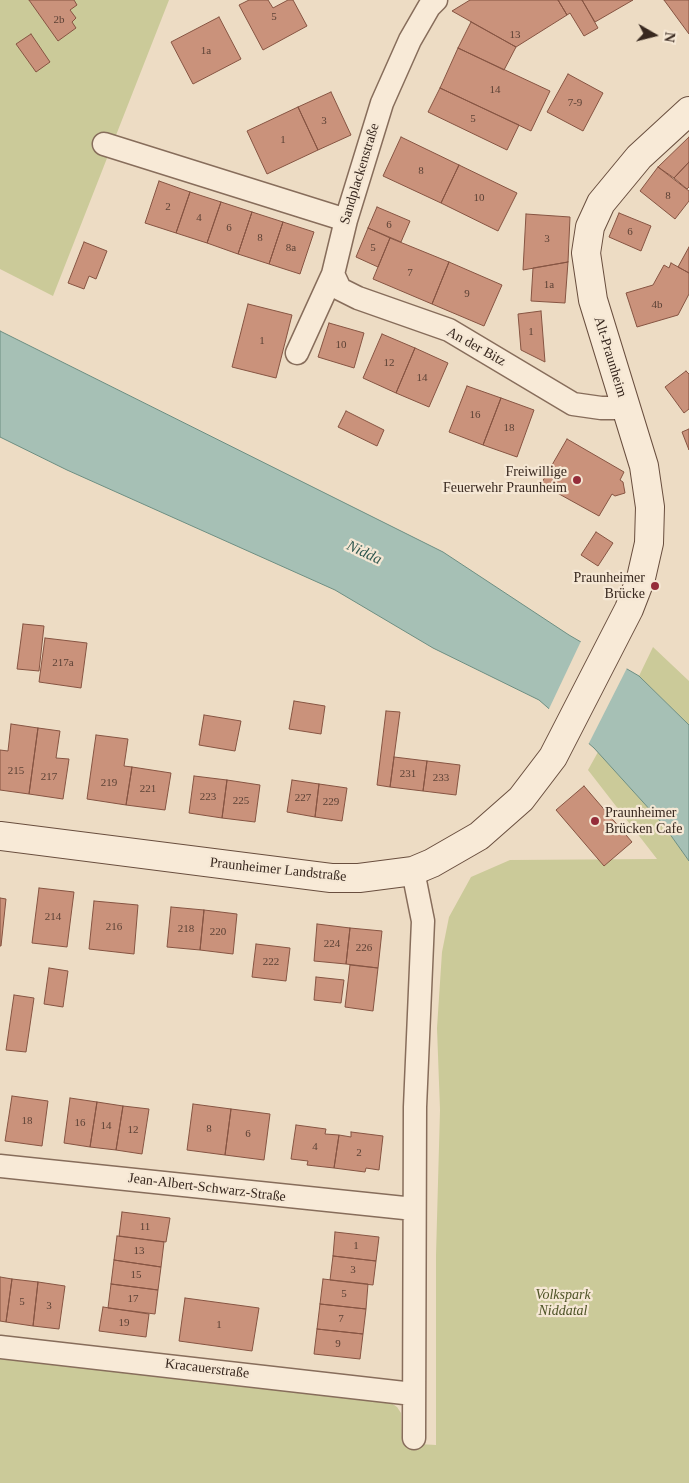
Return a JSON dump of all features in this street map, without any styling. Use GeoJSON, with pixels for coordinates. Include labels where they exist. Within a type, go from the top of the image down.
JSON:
{"type":"FeatureCollection","features":[{"type":"Feature","properties":{"kind":"main road","name":"Alt-Praunheim"},"geometry":{"type":"LineString","coordinates":[[617,632],[642,578],[649,543],[648,486],[593,300],[586,253],[590,227],[601,204],[639,157],[689,111]]}},
{"type":"Feature","properties":{"kind":"main road","name":"Praunheimer Landstraße"},"geometry":{"type":"LineString","coordinates":[[0,836],[331,878],[368,878],[413,871],[439,860],[479,836],[521,799],[553,757],[617,632]]}},
{"type":"Feature","properties":{"kind":"street","name":"Sandplackenstraße"},"geometry":{"type":"LineString","coordinates":[[297,353],[333,274],[346,220],[382,103],[410,40],[429,7],[436,0]]}},
{"type":"Feature","properties":{"kind":"street"},"geometry":{"type":"LineString","coordinates":[[104,144],[346,220]]}},
{"type":"Feature","properties":{"kind":"street","name":"An der Bitz"},"geometry":{"type":"LineString","coordinates":[[333,274],[340,289],[358,298],[449,330],[573,404],[601,408],[626,408]]}},
{"type":"Feature","properties":{"kind":"street"},"geometry":{"type":"LineString","coordinates":[[413,871],[423,921],[416,1070],[414,1438]]}},
{"type":"Feature","properties":{"kind":"street","name":"Jean-Albert-Schwarz-Straße"},"geometry":{"type":"LineString","coordinates":[[0,1166],[414,1209]]}},
{"type":"Feature","properties":{"kind":"street","name":"Kracauerstraße"},"geometry":{"type":"LineString","coordinates":[[0,1347],[413,1394]]}},
{"type":"Feature","properties":{"kind":"green space"},"geometry":{"type":"Polygon","coordinates":[[[0,0],[169,0],[53,296],[0,269],[0,0]]]}},
{"type":"Feature","properties":{"kind":"green space"},"geometry":{"type":"Polygon","coordinates":[[[653,647],[689,681],[689,725],[639,676],[653,647]]]}},
{"type":"Feature","properties":{"kind":"green space","name":"Volkspark Niddatal"},"geometry":{"type":"Polygon","coordinates":[[[598,752],[662,823],[689,861],[689,1483],[0,1483],[0,1354],[388,1401],[397,1407],[401,1413],[402,1443],[436,1445],[436,1255],[440,1110],[437,1028],[442,952],[449,917],[471,877],[510,860],[657,859],[588,770],[598,752]]]}},
{"type":"Feature","properties":{"kind":"water","name":"Nidda"},"geometry":{"type":"Polygon","coordinates":[[[0,331],[443,552],[569,635],[639,676],[689,725],[689,861],[662,823],[594,748],[539,700],[433,648],[335,590],[67,470],[0,437],[0,331]]]}},
{"type":"Feature","properties":{"kind":"pier","name":"Praunheimer Brücke"},"geometry":{"type":"Polygon","coordinates":[[[582,639],[628,666],[588,745],[548,711],[582,639]]]}},
{"type":"Feature","properties":{"kind":"building"},"geometry":{"type":"Polygon","coordinates":[[[29,0],[74,0],[77,5],[70,10],[76,18],[72,22],[76,28],[58,41],[29,0]]]}},
{"type":"Feature","properties":{"kind":"building"},"geometry":{"type":"Polygon","coordinates":[[[249,0],[268,0],[273,8],[288,0],[293,0],[307,26],[263,50],[239,5],[249,0]]]}},
{"type":"Feature","properties":{"kind":"building"},"geometry":{"type":"Polygon","coordinates":[[[470,0],[558,0],[567,15],[516,47],[452,11],[470,0]]]}},
{"type":"Feature","properties":{"kind":"building"},"geometry":{"type":"Polygon","coordinates":[[[558,0],[582,0],[598,28],[584,36],[570,13],[567,15],[558,0]]]}},
{"type":"Feature","properties":{"kind":"building"},"geometry":{"type":"Polygon","coordinates":[[[582,0],[633,0],[595,22],[582,0]]]}},
{"type":"Feature","properties":{"kind":"building"},"geometry":{"type":"Polygon","coordinates":[[[664,0],[689,0],[689,34],[664,0]]]}},
{"type":"Feature","properties":{"kind":"building"},"geometry":{"type":"Polygon","coordinates":[[[219,17],[241,59],[193,84],[171,42],[219,17]]]}},
{"type":"Feature","properties":{"kind":"building"},"geometry":{"type":"Polygon","coordinates":[[[471,22],[516,47],[504,70],[458,48],[471,22]]]}},
{"type":"Feature","properties":{"kind":"building"},"geometry":{"type":"Polygon","coordinates":[[[31,34],[50,62],[36,72],[16,44],[31,34]]]}},
{"type":"Feature","properties":{"kind":"building"},"geometry":{"type":"Polygon","coordinates":[[[458,48],[550,91],[531,131],[440,88],[458,48]]]}},
{"type":"Feature","properties":{"kind":"building"},"geometry":{"type":"Polygon","coordinates":[[[568,74],[603,93],[583,131],[547,112],[568,74]]]}},
{"type":"Feature","properties":{"kind":"building"},"geometry":{"type":"Polygon","coordinates":[[[440,88],[519,125],[507,150],[428,112],[440,88]]]}},
{"type":"Feature","properties":{"kind":"building"},"geometry":{"type":"Polygon","coordinates":[[[331,92],[351,135],[318,150],[298,107],[331,92]]]}},
{"type":"Feature","properties":{"kind":"building"},"geometry":{"type":"Polygon","coordinates":[[[298,107],[318,150],[267,174],[247,131],[298,107]]]}},
{"type":"Feature","properties":{"kind":"building"},"geometry":{"type":"Polygon","coordinates":[[[401,137],[459,165],[441,203],[383,176],[401,137]]]}},
{"type":"Feature","properties":{"kind":"building"},"geometry":{"type":"Polygon","coordinates":[[[689,137],[689,162],[674,178],[658,167],[689,137]]]}},
{"type":"Feature","properties":{"kind":"building"},"geometry":{"type":"Polygon","coordinates":[[[689,162],[689,187],[687,189],[674,178],[689,162]]]}},
{"type":"Feature","properties":{"kind":"building"},"geometry":{"type":"Polygon","coordinates":[[[459,165],[517,193],[498,231],[441,203],[459,165]]]}},
{"type":"Feature","properties":{"kind":"building"},"geometry":{"type":"Polygon","coordinates":[[[658,167],[689,191],[689,201],[675,219],[640,191],[658,167]]]}},
{"type":"Feature","properties":{"kind":"building"},"geometry":{"type":"Polygon","coordinates":[[[159,181],[190,192],[176,233],[145,223],[159,181]]]}},
{"type":"Feature","properties":{"kind":"building"},"geometry":{"type":"Polygon","coordinates":[[[190,192],[221,202],[207,243],[176,233],[190,192]]]}},
{"type":"Feature","properties":{"kind":"building"},"geometry":{"type":"Polygon","coordinates":[[[221,202],[252,212],[238,254],[207,243],[221,202]]]}},
{"type":"Feature","properties":{"kind":"building"},"geometry":{"type":"Polygon","coordinates":[[[377,207],[410,221],[401,242],[368,228],[377,207]]]}},
{"type":"Feature","properties":{"kind":"building"},"geometry":{"type":"Polygon","coordinates":[[[252,212],[283,222],[269,264],[238,254],[252,212]]]}},
{"type":"Feature","properties":{"kind":"building"},"geometry":{"type":"Polygon","coordinates":[[[619,213],[651,226],[641,251],[609,237],[619,213]]]}},
{"type":"Feature","properties":{"kind":"building"},"geometry":{"type":"Polygon","coordinates":[[[526,214],[570,217],[568,262],[523,270],[526,214]]]}},
{"type":"Feature","properties":{"kind":"building"},"geometry":{"type":"Polygon","coordinates":[[[283,222],[314,232],[300,274],[269,264],[283,222]]]}},
{"type":"Feature","properties":{"kind":"building"},"geometry":{"type":"Polygon","coordinates":[[[368,228],[390,238],[378,267],[356,257],[368,228]]]}},
{"type":"Feature","properties":{"kind":"building"},"geometry":{"type":"Polygon","coordinates":[[[390,238],[449,262],[432,304],[373,279],[390,238]]]}},
{"type":"Feature","properties":{"kind":"building"},"geometry":{"type":"Polygon","coordinates":[[[84,242],[107,251],[96,279],[89,276],[84,289],[68,283],[84,242]]]}},
{"type":"Feature","properties":{"kind":"building"},"geometry":{"type":"Polygon","coordinates":[[[689,247],[689,273],[678,267],[689,247]]]}},
{"type":"Feature","properties":{"kind":"building"},"geometry":{"type":"Polygon","coordinates":[[[449,262],[502,285],[484,326],[432,304],[449,262]]]}},
{"type":"Feature","properties":{"kind":"building"},"geometry":{"type":"Polygon","coordinates":[[[568,262],[565,303],[531,301],[533,268],[568,262]]]}},
{"type":"Feature","properties":{"kind":"building"},"geometry":{"type":"Polygon","coordinates":[[[671,263],[689,273],[689,294],[678,315],[637,327],[626,293],[653,285],[664,265],[669,268],[671,263]]]}},
{"type":"Feature","properties":{"kind":"building"},"geometry":{"type":"Polygon","coordinates":[[[248,304],[292,315],[276,378],[232,367],[248,304]]]}},
{"type":"Feature","properties":{"kind":"building"},"geometry":{"type":"Polygon","coordinates":[[[541,311],[545,362],[521,350],[518,314],[541,311]]]}},
{"type":"Feature","properties":{"kind":"building"},"geometry":{"type":"Polygon","coordinates":[[[329,323],[364,333],[354,368],[318,357],[329,323]]]}},
{"type":"Feature","properties":{"kind":"building"},"geometry":{"type":"Polygon","coordinates":[[[382,334],[415,348],[396,393],[363,378],[382,334]]]}},
{"type":"Feature","properties":{"kind":"building"},"geometry":{"type":"Polygon","coordinates":[[[415,348],[448,363],[429,407],[396,393],[415,348]]]}},
{"type":"Feature","properties":{"kind":"building"},"geometry":{"type":"Polygon","coordinates":[[[686,371],[689,374],[689,409],[684,413],[665,387],[686,371]]]}},
{"type":"Feature","properties":{"kind":"building"},"geometry":{"type":"Polygon","coordinates":[[[467,386],[501,398],[483,445],[449,432],[467,386]]]}},
{"type":"Feature","properties":{"kind":"building"},"geometry":{"type":"Polygon","coordinates":[[[501,398],[534,410],[517,457],[483,445],[501,398]]]}},
{"type":"Feature","properties":{"kind":"building"},"geometry":{"type":"Polygon","coordinates":[[[346,411],[384,430],[377,446],[338,427],[346,411]]]}},
{"type":"Feature","properties":{"kind":"building"},"geometry":{"type":"Polygon","coordinates":[[[689,429],[689,450],[682,432],[689,429]]]}},
{"type":"Feature","properties":{"kind":"building"},"geometry":{"type":"Polygon","coordinates":[[[567,439],[624,472],[620,480],[623,482],[625,493],[615,496],[612,494],[599,516],[541,484],[567,439]]]}},
{"type":"Feature","properties":{"kind":"building"},"geometry":{"type":"Polygon","coordinates":[[[596,532],[613,543],[598,566],[581,555],[596,532]]]}},
{"type":"Feature","properties":{"kind":"building"},"geometry":{"type":"Polygon","coordinates":[[[23,624],[44,626],[39,671],[17,669],[23,624]]]}},
{"type":"Feature","properties":{"kind":"building"},"geometry":{"type":"Polygon","coordinates":[[[45,638],[87,643],[81,688],[39,682],[45,638]]]}},
{"type":"Feature","properties":{"kind":"building"},"geometry":{"type":"Polygon","coordinates":[[[294,701],[325,706],[321,734],[289,729],[294,701]]]}},
{"type":"Feature","properties":{"kind":"building"},"geometry":{"type":"Polygon","coordinates":[[[386,711],[400,712],[390,787],[377,785],[386,711]]]}},
{"type":"Feature","properties":{"kind":"building"},"geometry":{"type":"Polygon","coordinates":[[[204,715],[241,721],[235,751],[199,745],[204,715]]]}},
{"type":"Feature","properties":{"kind":"building"},"geometry":{"type":"Polygon","coordinates":[[[11,724],[38,728],[29,794],[0,790],[0,750],[8,751],[11,724]]]}},
{"type":"Feature","properties":{"kind":"building"},"geometry":{"type":"Polygon","coordinates":[[[38,728],[60,731],[56,758],[69,759],[63,799],[29,794],[38,728]]]}},
{"type":"Feature","properties":{"kind":"building"},"geometry":{"type":"Polygon","coordinates":[[[96,735],[128,739],[124,766],[132,767],[126,805],[87,799],[96,735]]]}},
{"type":"Feature","properties":{"kind":"building"},"geometry":{"type":"Polygon","coordinates":[[[394,757],[427,761],[423,791],[390,787],[394,757]]]}},
{"type":"Feature","properties":{"kind":"building"},"geometry":{"type":"Polygon","coordinates":[[[427,761],[460,765],[456,795],[423,791],[427,761]]]}},
{"type":"Feature","properties":{"kind":"building"},"geometry":{"type":"Polygon","coordinates":[[[132,767],[171,773],[165,810],[126,805],[132,767]]]}},
{"type":"Feature","properties":{"kind":"building"},"geometry":{"type":"Polygon","coordinates":[[[194,776],[227,780],[222,818],[189,813],[194,776]]]}},
{"type":"Feature","properties":{"kind":"building"},"geometry":{"type":"Polygon","coordinates":[[[227,780],[260,785],[255,822],[222,818],[227,780]]]}},
{"type":"Feature","properties":{"kind":"building"},"geometry":{"type":"Polygon","coordinates":[[[292,780],[319,784],[315,817],[287,812],[292,780]]]}},
{"type":"Feature","properties":{"kind":"building"},"geometry":{"type":"Polygon","coordinates":[[[319,784],[347,788],[342,821],[315,817],[319,784]]]}},
{"type":"Feature","properties":{"kind":"building"},"geometry":{"type":"Polygon","coordinates":[[[584,786],[632,842],[604,866],[556,810],[584,786]]]}},
{"type":"Feature","properties":{"kind":"building"},"geometry":{"type":"Polygon","coordinates":[[[39,888],[74,892],[67,947],[32,943],[39,888]]]}},
{"type":"Feature","properties":{"kind":"building"},"geometry":{"type":"Polygon","coordinates":[[[0,898],[6,899],[1,946],[0,946],[0,898]]]}},
{"type":"Feature","properties":{"kind":"building"},"geometry":{"type":"Polygon","coordinates":[[[94,901],[138,905],[134,954],[89,949],[94,901]]]}},
{"type":"Feature","properties":{"kind":"building"},"geometry":{"type":"Polygon","coordinates":[[[171,907],[204,910],[200,950],[167,947],[171,907]]]}},
{"type":"Feature","properties":{"kind":"building"},"geometry":{"type":"Polygon","coordinates":[[[204,910],[237,914],[233,954],[200,950],[204,910]]]}},
{"type":"Feature","properties":{"kind":"building"},"geometry":{"type":"Polygon","coordinates":[[[317,924],[350,928],[346,964],[314,961],[317,924]]]}},
{"type":"Feature","properties":{"kind":"building"},"geometry":{"type":"Polygon","coordinates":[[[350,928],[382,931],[378,968],[346,964],[350,928]]]}},
{"type":"Feature","properties":{"kind":"building"},"geometry":{"type":"Polygon","coordinates":[[[256,944],[290,948],[286,981],[252,977],[256,944]]]}},
{"type":"Feature","properties":{"kind":"building"},"geometry":{"type":"Polygon","coordinates":[[[350,965],[378,968],[373,1011],[345,1007],[350,965]]]}},
{"type":"Feature","properties":{"kind":"building"},"geometry":{"type":"Polygon","coordinates":[[[49,968],[68,971],[63,1007],[44,1004],[49,968]]]}},
{"type":"Feature","properties":{"kind":"building"},"geometry":{"type":"Polygon","coordinates":[[[316,977],[344,980],[341,1003],[314,1000],[316,977]]]}},
{"type":"Feature","properties":{"kind":"building"},"geometry":{"type":"Polygon","coordinates":[[[14,995],[34,998],[26,1052],[6,1050],[14,995]]]}},
{"type":"Feature","properties":{"kind":"building"},"geometry":{"type":"Polygon","coordinates":[[[12,1096],[48,1101],[42,1146],[5,1141],[12,1096]]]}},
{"type":"Feature","properties":{"kind":"building"},"geometry":{"type":"Polygon","coordinates":[[[70,1098],[97,1102],[90,1147],[64,1143],[70,1098]]]}},
{"type":"Feature","properties":{"kind":"building"},"geometry":{"type":"Polygon","coordinates":[[[97,1102],[123,1106],[116,1150],[90,1147],[97,1102]]]}},
{"type":"Feature","properties":{"kind":"building"},"geometry":{"type":"Polygon","coordinates":[[[193,1104],[231,1109],[225,1155],[187,1150],[193,1104]]]}},
{"type":"Feature","properties":{"kind":"building"},"geometry":{"type":"Polygon","coordinates":[[[123,1106],[149,1109],[142,1154],[116,1150],[123,1106]]]}},
{"type":"Feature","properties":{"kind":"building"},"geometry":{"type":"Polygon","coordinates":[[[231,1109],[270,1114],[264,1160],[225,1155],[231,1109]]]}},
{"type":"Feature","properties":{"kind":"building"},"geometry":{"type":"Polygon","coordinates":[[[296,1125],[326,1129],[325,1134],[339,1135],[334,1168],[307,1165],[308,1161],[291,1159],[296,1125]]]}},
{"type":"Feature","properties":{"kind":"building"},"geometry":{"type":"Polygon","coordinates":[[[351,1132],[383,1136],[379,1170],[366,1168],[365,1172],[334,1168],[339,1135],[351,1137],[351,1132]]]}},
{"type":"Feature","properties":{"kind":"building"},"geometry":{"type":"Polygon","coordinates":[[[122,1212],[170,1218],[166,1242],[119,1236],[122,1212]]]}},
{"type":"Feature","properties":{"kind":"building"},"geometry":{"type":"Polygon","coordinates":[[[335,1232],[379,1237],[376,1261],[333,1256],[335,1232]]]}},
{"type":"Feature","properties":{"kind":"building"},"geometry":{"type":"Polygon","coordinates":[[[117,1236],[164,1242],[161,1267],[114,1260],[117,1236]]]}},
{"type":"Feature","properties":{"kind":"building"},"geometry":{"type":"Polygon","coordinates":[[[333,1256],[376,1261],[373,1285],[330,1280],[333,1256]]]}},
{"type":"Feature","properties":{"kind":"building"},"geometry":{"type":"Polygon","coordinates":[[[114,1260],[161,1267],[158,1290],[111,1284],[114,1260]]]}},
{"type":"Feature","properties":{"kind":"building"},"geometry":{"type":"Polygon","coordinates":[[[0,1277],[12,1279],[6,1322],[0,1321],[0,1277]]]}},
{"type":"Feature","properties":{"kind":"building"},"geometry":{"type":"Polygon","coordinates":[[[12,1279],[38,1282],[33,1326],[6,1322],[12,1279]]]}},
{"type":"Feature","properties":{"kind":"building"},"geometry":{"type":"Polygon","coordinates":[[[323,1279],[368,1284],[366,1309],[320,1304],[323,1279]]]}},
{"type":"Feature","properties":{"kind":"building"},"geometry":{"type":"Polygon","coordinates":[[[38,1282],[65,1286],[59,1329],[33,1326],[38,1282]]]}},
{"type":"Feature","properties":{"kind":"building"},"geometry":{"type":"Polygon","coordinates":[[[111,1284],[158,1290],[155,1314],[108,1308],[111,1284]]]}},
{"type":"Feature","properties":{"kind":"building"},"geometry":{"type":"Polygon","coordinates":[[[185,1298],[259,1308],[252,1351],[179,1341],[185,1298]]]}},
{"type":"Feature","properties":{"kind":"building"},"geometry":{"type":"Polygon","coordinates":[[[320,1304],[366,1309],[363,1334],[317,1329],[320,1304]]]}},
{"type":"Feature","properties":{"kind":"building"},"geometry":{"type":"Polygon","coordinates":[[[103,1307],[149,1314],[146,1337],[99,1331],[103,1307]]]}},
{"type":"Feature","properties":{"kind":"building"},"geometry":{"type":"Polygon","coordinates":[[[317,1329],[363,1334],[360,1359],[314,1354],[317,1329]]]}},
{"type":"Feature","properties":{"kind":"place","name":"Freiwillige Feuerwehr Praunheim"},"geometry":{"type":"Point","coordinates":[577,480]}},
{"type":"Feature","properties":{"kind":"place","name":"Praunheimer Brücke"},"geometry":{"type":"Point","coordinates":[655,586]}},
{"type":"Feature","properties":{"kind":"place","name":"Praunheimer Brücken Cafe"},"geometry":{"type":"Point","coordinates":[595,821]}}]}
